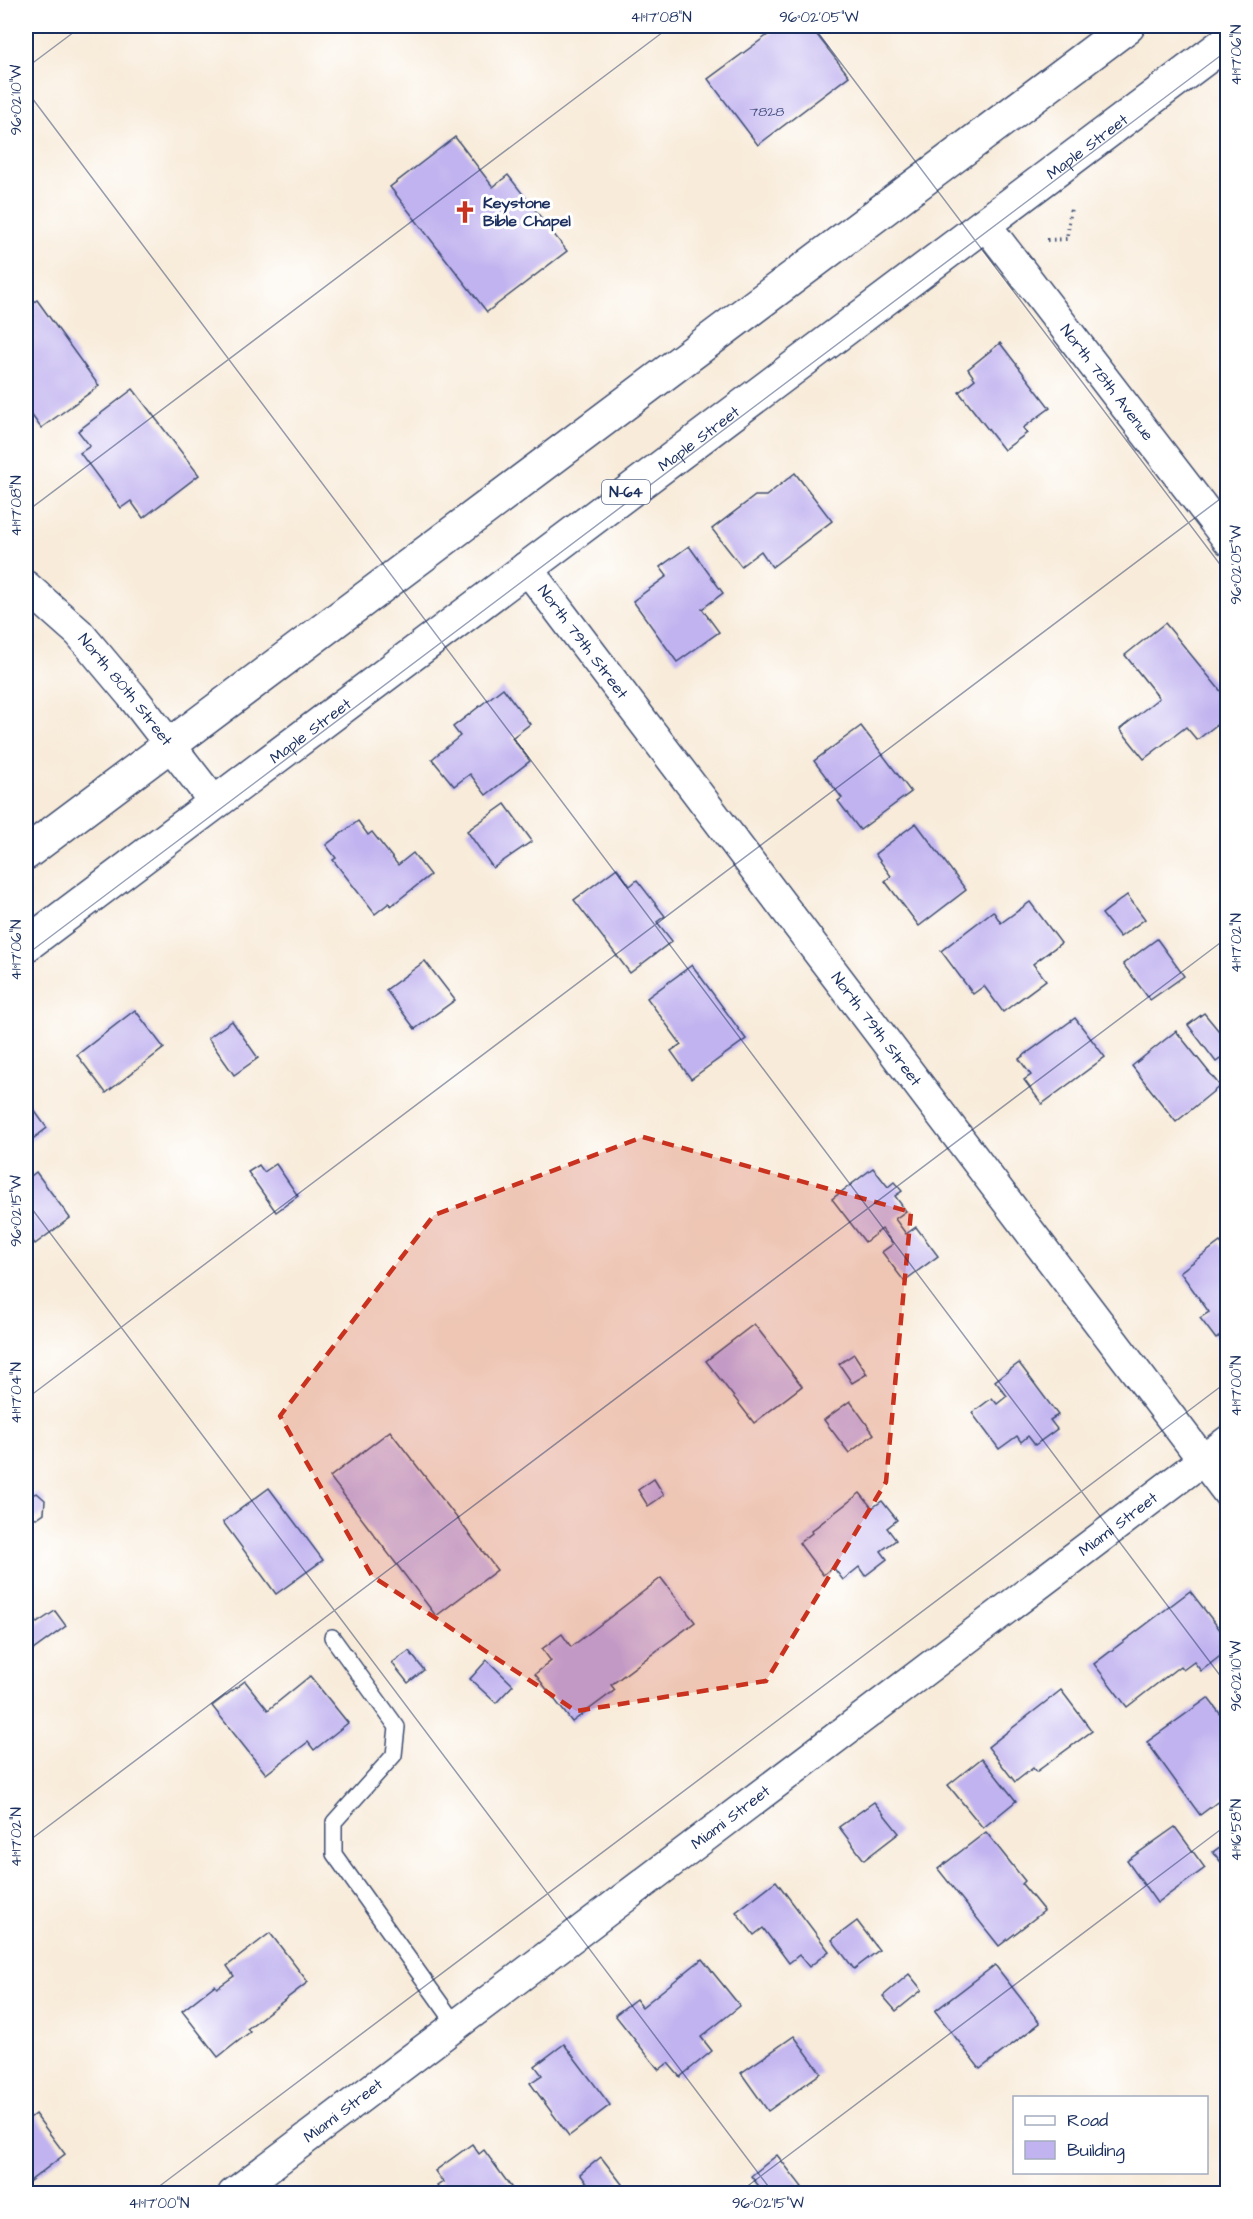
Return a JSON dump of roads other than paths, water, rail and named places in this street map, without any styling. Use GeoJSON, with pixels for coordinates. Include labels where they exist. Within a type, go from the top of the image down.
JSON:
{"type":"FeatureCollection","features":[{"type":"Feature","properties":{"kind":"main road"},"geometry":{"type":"LineString","coordinates":[[26,853],[1128,26]]}},
{"type":"Feature","properties":{"kind":"main road","name":"Maple Street"},"geometry":{"type":"LineString","coordinates":[[26,945],[1227,41]]}},
{"type":"Feature","properties":{"kind":"street","name":"North 78th Avenue"},"geometry":{"type":"LineString","coordinates":[[985,224],[1227,540]]}},
{"type":"Feature","properties":{"kind":"street","name":"North 79th Street"},"geometry":{"type":"LineString","coordinates":[[526,567],[1227,1493]]}},
{"type":"Feature","properties":{"kind":"street","name":"North 80th Street"},"geometry":{"type":"LineString","coordinates":[[26,586],[79,633],[215,803]]}},
{"type":"Feature","properties":{"kind":"street","name":"Miami Street"},"geometry":{"type":"LineString","coordinates":[[232,2193],[1227,1442]]}},
{"type":"Feature","properties":{"kind":"lane"},"geometry":{"type":"LineString","coordinates":[[332,1637],[397,1727],[394,1755],[334,1822],[334,1854],[456,2025]]}},
{"type":"Feature","properties":{"kind":"place","name":"Keystone Bible Chapel"},"geometry":{"type":"Point","coordinates":[465,212]}}]}
